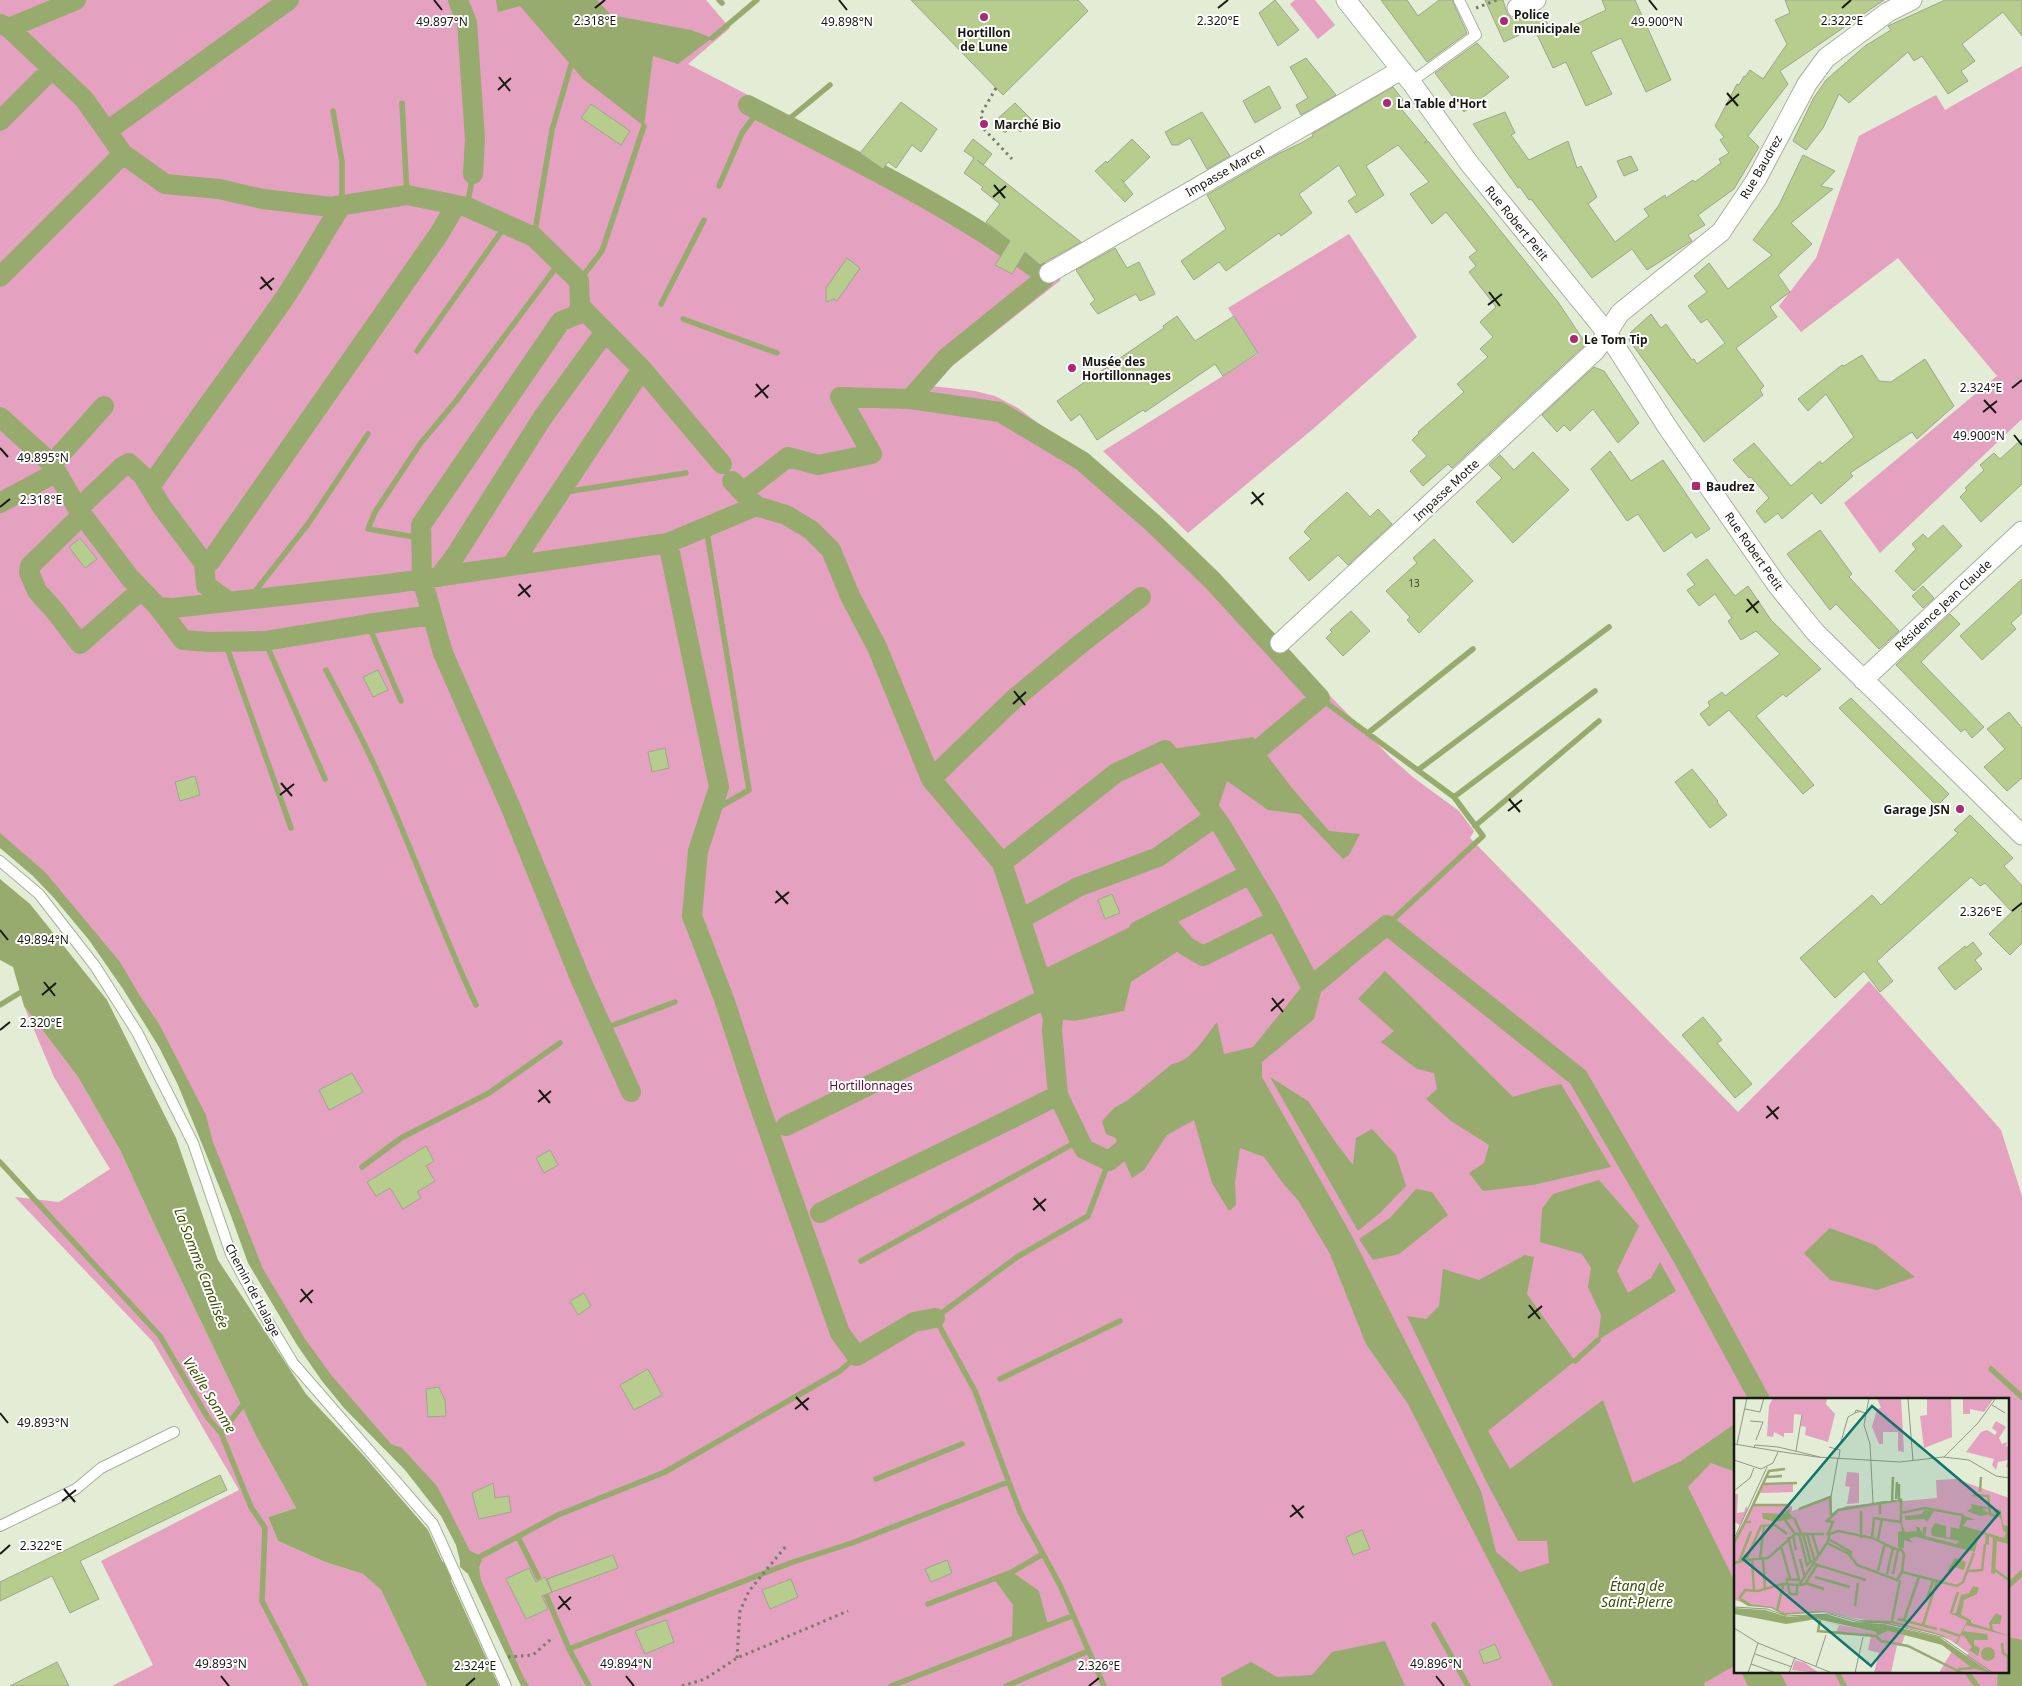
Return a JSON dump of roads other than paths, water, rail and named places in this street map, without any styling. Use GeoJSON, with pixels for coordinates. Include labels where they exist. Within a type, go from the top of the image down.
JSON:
{"type":"FeatureCollection","features":[{"type":"Feature","properties":{"kind":"street","name":"Rue Robert Petit"},"geometry":{"type":"LineString","coordinates":[[1346,0],[1406,76],[1469,163],[1607,333],[1668,428],[1777,585],[1815,632],[2022,835]]}},
{"type":"Feature","properties":{"kind":"street"},"geometry":{"type":"LineString","coordinates":[[1517,8],[1536,0]]}},
{"type":"Feature","properties":{"kind":"street","name":"Rue Baudrez"},"geometry":{"type":"LineString","coordinates":[[1607,333],[1620,313],[1721,232],[1756,180],[1807,84],[1826,58],[1888,12],[1912,0]]}},
{"type":"Feature","properties":{"kind":"street","name":"Impasse Marcel"},"geometry":{"type":"LineString","coordinates":[[1049,273],[1406,76]]}},
{"type":"Feature","properties":{"kind":"street","name":"Impasse Motte"},"geometry":{"type":"LineString","coordinates":[[1280,644],[1596,350],[1607,333]]}},
{"type":"Feature","properties":{"kind":"street","name":"Résidence Jean Claude"},"geometry":{"type":"LineString","coordinates":[[1864,680],[2022,531]]}},
{"type":"Feature","properties":{"kind":"lane"},"geometry":{"type":"LineString","coordinates":[[1406,76],[1476,35],[1459,0]]}},
{"type":"Feature","properties":{"kind":"lane","name":"Chemin de Halage"},"geometry":{"type":"LineString","coordinates":[[0,861],[39,894],[95,966],[137,1032],[193,1143],[231,1254],[263,1314],[294,1363],[433,1524],[506,1686]]}},
{"type":"Feature","properties":{"kind":"lane"},"geometry":{"type":"LineString","coordinates":[[0,1526],[76,1489],[102,1468],[174,1432]]}},
{"type":"Feature","properties":{"kind":"water"},"geometry":{"type":"Polygon","coordinates":[[[496,0],[597,0],[611,15],[691,30],[712,38],[678,64],[653,56],[644,126],[583,79],[520,6],[498,12],[496,0]]]}},
{"type":"Feature","properties":{"kind":"water"},"geometry":{"type":"Polygon","coordinates":[[[1253,737],[1292,788],[1329,831],[1360,834],[1349,855],[1343,859],[1300,814],[1268,810],[1227,781],[1215,817],[1165,750],[1253,737]]]}},
{"type":"Feature","properties":{"kind":"water"},"geometry":{"type":"Polygon","coordinates":[[[0,833],[45,872],[120,962],[159,1024],[206,1115],[213,1142],[263,1269],[305,1339],[332,1376],[391,1444],[402,1448],[437,1486],[470,1551],[479,1555],[482,1560],[479,1568],[481,1580],[529,1686],[521,1686],[468,1574],[460,1567],[456,1545],[441,1516],[405,1470],[344,1408],[322,1381],[297,1345],[248,1263],[230,1213],[178,1085],[159,1047],[123,989],[89,940],[33,876],[0,848],[0,833]]]}},
{"type":"Feature","properties":{"kind":"water","name":"La Somme Canalisée"},"geometry":{"type":"Polygon","coordinates":[[[0,879],[30,904],[107,1000],[176,1138],[218,1260],[306,1394],[364,1456],[428,1530],[442,1561],[448,1566],[451,1581],[499,1686],[427,1686],[381,1590],[363,1574],[325,1562],[278,1541],[268,1517],[296,1508],[256,1436],[120,1150],[78,1077],[24,1006],[13,967],[0,960],[0,879]]]}},
{"type":"Feature","properties":{"kind":"water"},"geometry":{"type":"Polygon","coordinates":[[[1161,912],[1162,919],[1186,946],[1131,982],[1124,1011],[1074,1021],[1053,1018],[1042,980],[1044,969],[1161,912]]]}},
{"type":"Feature","properties":{"kind":"water","name":"Étang de Saint-Pierre"},"geometry":{"type":"Polygon","coordinates":[[[1337,953],[1350,968],[1321,992],[1314,1019],[1262,1062],[1262,1077],[1352,1236],[1481,1491],[1496,1552],[1520,1572],[1549,1563],[1547,1541],[1518,1541],[1486,1481],[1407,1316],[1426,1319],[1439,1306],[1443,1269],[1479,1280],[1525,1255],[1534,1257],[1527,1294],[1575,1361],[1488,1431],[1510,1469],[1603,1400],[1633,1483],[1681,1461],[1734,1424],[1734,1471],[1711,1463],[1688,1487],[1734,1580],[1734,1666],[1704,1683],[1705,1686],[1553,1686],[1408,1404],[1366,1344],[1330,1254],[1298,1200],[1285,1186],[1264,1157],[1240,1148],[1235,1182],[1236,1205],[1229,1211],[1212,1183],[1194,1120],[1167,1135],[1144,1170],[1132,1178],[1116,1138],[1106,1134],[1102,1121],[1114,1108],[1128,1100],[1172,1064],[1179,1062],[1192,1053],[1217,1022],[1224,1054],[1253,1047],[1304,984],[1337,953]]]}},
{"type":"Feature","properties":{"kind":"water"},"geometry":{"type":"Polygon","coordinates":[[[1385,971],[1513,1097],[1561,1084],[1611,1167],[1533,1185],[1483,1191],[1469,1173],[1484,1163],[1489,1145],[1451,1121],[1426,1099],[1437,1089],[1434,1073],[1417,1069],[1381,1042],[1394,1031],[1358,999],[1385,971]]]}},
{"type":"Feature","properties":{"kind":"water"},"geometry":{"type":"Polygon","coordinates":[[[1270,1077],[1308,1101],[1353,1165],[1356,1138],[1372,1129],[1396,1155],[1406,1186],[1381,1212],[1358,1231],[1270,1077]]]}},
{"type":"Feature","properties":{"kind":"water"},"geometry":{"type":"Polygon","coordinates":[[[1599,1180],[1639,1226],[1617,1271],[1628,1293],[1651,1278],[1660,1262],[1676,1291],[1598,1340],[1601,1315],[1588,1287],[1591,1268],[1582,1254],[1540,1242],[1542,1209],[1553,1194],[1599,1180]]]}},
{"type":"Feature","properties":{"kind":"water"},"geometry":{"type":"Polygon","coordinates":[[[1416,1189],[1432,1192],[1448,1215],[1399,1254],[1373,1260],[1359,1239],[1390,1218],[1416,1189]]]}},
{"type":"Feature","properties":{"kind":"water"},"geometry":{"type":"Polygon","coordinates":[[[1830,1228],[1875,1245],[1915,1277],[1877,1290],[1830,1280],[1804,1253],[1830,1228]]]}},
{"type":"Feature","properties":{"kind":"water"},"geometry":{"type":"Polygon","coordinates":[[[1012,1572],[1039,1591],[1048,1625],[1012,1640],[1013,1605],[994,1579],[1012,1572]]]}},
{"type":"Feature","properties":{"kind":"water"},"geometry":{"type":"Polygon","coordinates":[[[2010,1637],[2022,1640],[2022,1686],[1997,1686],[1998,1674],[2010,1674],[2010,1637]]]}},
{"type":"Feature","properties":{"kind":"water"},"geometry":{"type":"Polygon","coordinates":[[[1385,1641],[1405,1686],[1222,1686],[1221,1678],[1251,1662],[1277,1677],[1312,1675],[1332,1652],[1385,1641]]]}},
{"type":"Feature","properties":{"kind":"water"},"geometry":{"type":"Polygon","coordinates":[[[1742,1674],[1781,1674],[1787,1686],[1748,1686],[1742,1674]]]}},
{"type":"Feature","properties":{"kind":"waterway"},"geometry":{"type":"LineString","coordinates":[[0,24],[9,28],[76,0]]}},
{"type":"Feature","properties":{"kind":"waterway"},"geometry":{"type":"LineString","coordinates":[[107,131],[289,0]]}},
{"type":"Feature","properties":{"kind":"waterway"},"geometry":{"type":"LineString","coordinates":[[458,0],[467,23],[475,139],[473,174]]}},
{"type":"Feature","properties":{"kind":"waterway"},"geometry":{"type":"LineString","coordinates":[[719,0],[722,3]]}},
{"type":"Feature","properties":{"kind":"waterway"},"geometry":{"type":"LineString","coordinates":[[712,38],[757,0]]}},
{"type":"Feature","properties":{"kind":"waterway"},"geometry":{"type":"LineString","coordinates":[[9,28],[84,99],[123,154],[165,184],[219,189],[263,199],[331,207],[407,195],[467,207],[534,237],[579,281],[580,306],[642,369],[722,464]]}},
{"type":"Feature","properties":{"kind":"waterway"},"geometry":{"type":"LineString","coordinates":[[534,237],[552,130],[571,65]]}},
{"type":"Feature","properties":{"kind":"waterway"},"geometry":{"type":"LineString","coordinates":[[0,121],[52,69]]}},
{"type":"Feature","properties":{"kind":"waterway"},"geometry":{"type":"LineString","coordinates":[[784,123],[830,85]]}},
{"type":"Feature","properties":{"kind":"waterway"},"geometry":{"type":"LineString","coordinates":[[402,103],[407,195]]}},
{"type":"Feature","properties":{"kind":"waterway"},"geometry":{"type":"LineString","coordinates":[[748,105],[937,205],[1010,250],[1045,275],[1044,279],[946,358],[910,399]]}},
{"type":"Feature","properties":{"kind":"waterway"},"geometry":{"type":"LineString","coordinates":[[719,186],[742,133],[759,110]]}},
{"type":"Feature","properties":{"kind":"waterway"},"geometry":{"type":"LineString","coordinates":[[333,111],[342,162],[342,205]]}},
{"type":"Feature","properties":{"kind":"waterway"},"geometry":{"type":"LineString","coordinates":[[579,281],[602,251],[644,126]]}},
{"type":"Feature","properties":{"kind":"waterway"},"geometry":{"type":"LineString","coordinates":[[0,277],[123,154]]}},
{"type":"Feature","properties":{"kind":"waterway"},"geometry":{"type":"LineString","coordinates":[[467,207],[473,174]]}},
{"type":"Feature","properties":{"kind":"waterway"},"geometry":{"type":"LineString","coordinates":[[150,487],[287,294],[342,205]]}},
{"type":"Feature","properties":{"kind":"waterway"},"geometry":{"type":"LineString","coordinates":[[204,563],[210,562],[439,234],[456,205]]}},
{"type":"Feature","properties":{"kind":"waterway"},"geometry":{"type":"LineString","coordinates":[[661,304],[704,220]]}},
{"type":"Feature","properties":{"kind":"waterway"},"geometry":{"type":"LineString","coordinates":[[417,351],[506,225]]}},
{"type":"Feature","properties":{"kind":"waterway"},"geometry":{"type":"LineString","coordinates":[[421,538],[368,529],[375,512],[420,444],[456,401],[560,262]]}},
{"type":"Feature","properties":{"kind":"waterway"},"geometry":{"type":"LineString","coordinates":[[580,306],[577,315],[561,321],[421,525],[422,579],[443,653],[511,808],[580,978],[631,1092]]}},
{"type":"Feature","properties":{"kind":"waterway"},"geometry":{"type":"LineString","coordinates":[[683,319],[777,353]]}},
{"type":"Feature","properties":{"kind":"waterway"},"geometry":{"type":"LineString","coordinates":[[439,577],[455,556],[543,417],[605,332]]}},
{"type":"Feature","properties":{"kind":"waterway"},"geometry":{"type":"LineString","coordinates":[[511,566],[642,369]]}},
{"type":"Feature","properties":{"kind":"waterway"},"geometry":{"type":"LineString","coordinates":[[743,492],[788,457],[818,465],[872,454],[840,397],[910,399],[1000,412],[1082,461],[1153,523],[1213,581],[1320,698],[1241,764]]}},
{"type":"Feature","properties":{"kind":"waterway"},"geometry":{"type":"LineString","coordinates":[[52,464],[104,406]]}},
{"type":"Feature","properties":{"kind":"waterway"},"geometry":{"type":"LineString","coordinates":[[0,417],[52,464],[78,509],[130,578],[158,607],[173,608],[388,584],[668,543],[756,506],[732,481]]}},
{"type":"Feature","properties":{"kind":"waterway"},"geometry":{"type":"LineString","coordinates":[[249,599],[308,524],[368,434]]}},
{"type":"Feature","properties":{"kind":"waterway"},"geometry":{"type":"LineString","coordinates":[[78,509],[122,467],[129,463],[143,476],[162,507],[204,563],[206,585],[229,602]]}},
{"type":"Feature","properties":{"kind":"waterway"},"geometry":{"type":"LineString","coordinates":[[722,464],[732,481]]}},
{"type":"Feature","properties":{"kind":"waterway"},"geometry":{"type":"LineString","coordinates":[[0,503],[57,472]]}},
{"type":"Feature","properties":{"kind":"waterway"},"geometry":{"type":"LineString","coordinates":[[559,493],[686,473]]}},
{"type":"Feature","properties":{"kind":"waterway"},"geometry":{"type":"LineString","coordinates":[[756,506],[786,515],[811,530],[831,550],[850,596],[877,647],[931,779],[1002,863],[1116,773],[1165,750],[1221,825],[1268,904],[1311,986],[1387,925],[1578,1077],[1683,1258],[1759,1398]]}},
{"type":"Feature","properties":{"kind":"waterway"},"geometry":{"type":"LineString","coordinates":[[82,515],[30,566],[29,572],[37,591],[80,644],[141,590]]}},
{"type":"Feature","properties":{"kind":"waterway"},"geometry":{"type":"LineString","coordinates":[[706,527],[749,790],[711,812]]}},
{"type":"Feature","properties":{"kind":"waterway"},"geometry":{"type":"LineString","coordinates":[[668,543],[719,787],[698,851],[692,916],[724,999],[755,1093],[840,1333],[857,1356],[914,1322],[935,1318]]}},
{"type":"Feature","properties":{"kind":"waterway"},"geometry":{"type":"LineString","coordinates":[[931,779],[1014,699],[1141,597]]}},
{"type":"Feature","properties":{"kind":"waterway"},"geometry":{"type":"LineString","coordinates":[[158,607],[183,640],[210,642],[265,641],[432,615]]}},
{"type":"Feature","properties":{"kind":"waterway"},"geometry":{"type":"LineString","coordinates":[[368,624],[401,701]]}},
{"type":"Feature","properties":{"kind":"waterway"},"geometry":{"type":"LineString","coordinates":[[1418,770],[1609,627]]}},
{"type":"Feature","properties":{"kind":"waterway"},"geometry":{"type":"LineString","coordinates":[[265,641],[325,779]]}},
{"type":"Feature","properties":{"kind":"waterway"},"geometry":{"type":"LineString","coordinates":[[225,642],[291,828]]}},
{"type":"Feature","properties":{"kind":"waterway"},"geometry":{"type":"LineString","coordinates":[[1368,733],[1473,649]]}},
{"type":"Feature","properties":{"kind":"waterway"},"geometry":{"type":"LineString","coordinates":[[326,670],[385,789],[476,1005]]}},
{"type":"Feature","properties":{"kind":"waterway"},"geometry":{"type":"LineString","coordinates":[[1454,797],[1595,691]]}},
{"type":"Feature","properties":{"kind":"waterway"},"geometry":{"type":"LineString","coordinates":[[1320,698],[1454,797],[1483,836],[1387,925]]}},
{"type":"Feature","properties":{"kind":"waterway"},"geometry":{"type":"LineString","coordinates":[[1475,826],[1599,721]]}},
{"type":"Feature","properties":{"kind":"waterway"},"geometry":{"type":"LineString","coordinates":[[1021,919],[1078,887],[1158,857],[1215,817]]}},
{"type":"Feature","properties":{"kind":"waterway"},"geometry":{"type":"LineString","coordinates":[[1002,863],[1053,1018],[1052,1030],[1058,1095],[1084,1149],[1109,1161],[1140,1136]]}},
{"type":"Feature","properties":{"kind":"waterway"},"geometry":{"type":"LineString","coordinates":[[1138,931],[1250,874]]}},
{"type":"Feature","properties":{"kind":"waterway"},"geometry":{"type":"LineString","coordinates":[[1162,919],[1186,946],[1203,956],[1276,920]]}},
{"type":"Feature","properties":{"kind":"waterway","name":"Vieille Somme"},"geometry":{"type":"LineString","coordinates":[[0,1005],[26,989]]}},
{"type":"Feature","properties":{"kind":"waterway"},"geometry":{"type":"LineString","coordinates":[[786,1126],[1047,998]]}},
{"type":"Feature","properties":{"kind":"waterway"},"geometry":{"type":"LineString","coordinates":[[603,1029],[675,1002]]}},
{"type":"Feature","properties":{"kind":"waterway"},"geometry":{"type":"LineString","coordinates":[[362,1167],[401,1138],[489,1093],[560,1043]]}},
{"type":"Feature","properties":{"kind":"waterway"},"geometry":{"type":"LineString","coordinates":[[820,1213],[1058,1095]]}},
{"type":"Feature","properties":{"kind":"waterway"},"geometry":{"type":"LineString","coordinates":[[861,1261],[1080,1140]]}},
{"type":"Feature","properties":{"kind":"waterway"},"geometry":{"type":"LineString","coordinates":[[1104,1686],[1060,1585],[1020,1512],[975,1391],[935,1318],[1017,1257],[1088,1216],[1109,1161]]}},
{"type":"Feature","properties":{"kind":"waterway","name":"Vieille Somme"},"geometry":{"type":"LineString","coordinates":[[0,1162],[160,1336],[208,1418],[221,1433],[251,1507],[265,1528],[262,1601],[306,1686]]}},
{"type":"Feature","properties":{"kind":"waterway"},"geometry":{"type":"LineString","coordinates":[[1000,1379],[1120,1321]]}},
{"type":"Feature","properties":{"kind":"waterway"},"geometry":{"type":"LineString","coordinates":[[1575,1361],[1598,1340]]}},
{"type":"Feature","properties":{"kind":"waterway"},"geometry":{"type":"LineString","coordinates":[[474,1560],[558,1515],[665,1472],[840,1371],[857,1356]]}},
{"type":"Feature","properties":{"kind":"waterway"},"geometry":{"type":"LineString","coordinates":[[1991,1369],[2022,1397]]}},
{"type":"Feature","properties":{"kind":"waterway"},"geometry":{"type":"LineString","coordinates":[[221,1433],[246,1401]]}},
{"type":"Feature","properties":{"kind":"waterway"},"geometry":{"type":"LineString","coordinates":[[876,1479],[962,1444]]}},
{"type":"Feature","properties":{"kind":"waterway"},"geometry":{"type":"LineString","coordinates":[[569,1649],[793,1562],[852,1543],[1008,1482]]}},
{"type":"Feature","properties":{"kind":"waterway"},"geometry":{"type":"LineString","coordinates":[[518,1537],[538,1577]]}},
{"type":"Feature","properties":{"kind":"waterway"},"geometry":{"type":"LineString","coordinates":[[928,1604],[1012,1572],[1043,1554]]}},
{"type":"Feature","properties":{"kind":"waterway"},"geometry":{"type":"LineString","coordinates":[[2010,1584],[2022,1573]]}},
{"type":"Feature","properties":{"kind":"waterway"},"geometry":{"type":"LineString","coordinates":[[544,1590],[569,1649],[589,1686]]}},
{"type":"Feature","properties":{"kind":"waterway"},"geometry":{"type":"LineString","coordinates":[[891,1686],[1072,1616]]}},
{"type":"Feature","properties":{"kind":"waterway"},"geometry":{"type":"LineString","coordinates":[[1434,1625],[1468,1686]]}},
{"type":"Feature","properties":{"kind":"waterway"},"geometry":{"type":"LineString","coordinates":[[1006,1686],[1088,1651]]}},
{"type":"Feature","properties":{"kind":"waterway"},"geometry":{"type":"LineString","coordinates":[[1838,1674],[1844,1686]]}},
{"type":"Feature","properties":{"kind":"waterway"},"geometry":{"type":"LineString","coordinates":[[1968,1674],[1977,1686]]}},
{"type":"Feature","properties":{"kind":"place","name":"Hortillon de Lune"},"geometry":{"type":"Point","coordinates":[984,17]}},
{"type":"Feature","properties":{"kind":"place","name":"Police municipale"},"geometry":{"type":"Point","coordinates":[1504,21]}},
{"type":"Feature","properties":{"kind":"place","name":"La Table d'Hort"},"geometry":{"type":"Point","coordinates":[1387,103]}},
{"type":"Feature","properties":{"kind":"place","name":"Marché Bio"},"geometry":{"type":"Point","coordinates":[984,124]}},
{"type":"Feature","properties":{"kind":"place","name":"Le Tom Tip"},"geometry":{"type":"Point","coordinates":[1574,339]}},
{"type":"Feature","properties":{"kind":"place","name":"Musée des Hortillonnages"},"geometry":{"type":"Point","coordinates":[1072,368]}},
{"type":"Feature","properties":{"kind":"place","name":"Baudrez"},"geometry":{"type":"Point","coordinates":[1696,486]}},
{"type":"Feature","properties":{"kind":"place","name":"Garage JSN"},"geometry":{"type":"Point","coordinates":[1960,809]}},
{"type":"Feature","properties":{"kind":"park label","name":"Hortillonnages"},"geometry":{"type":"Point","coordinates":[871,1085]}}]}
